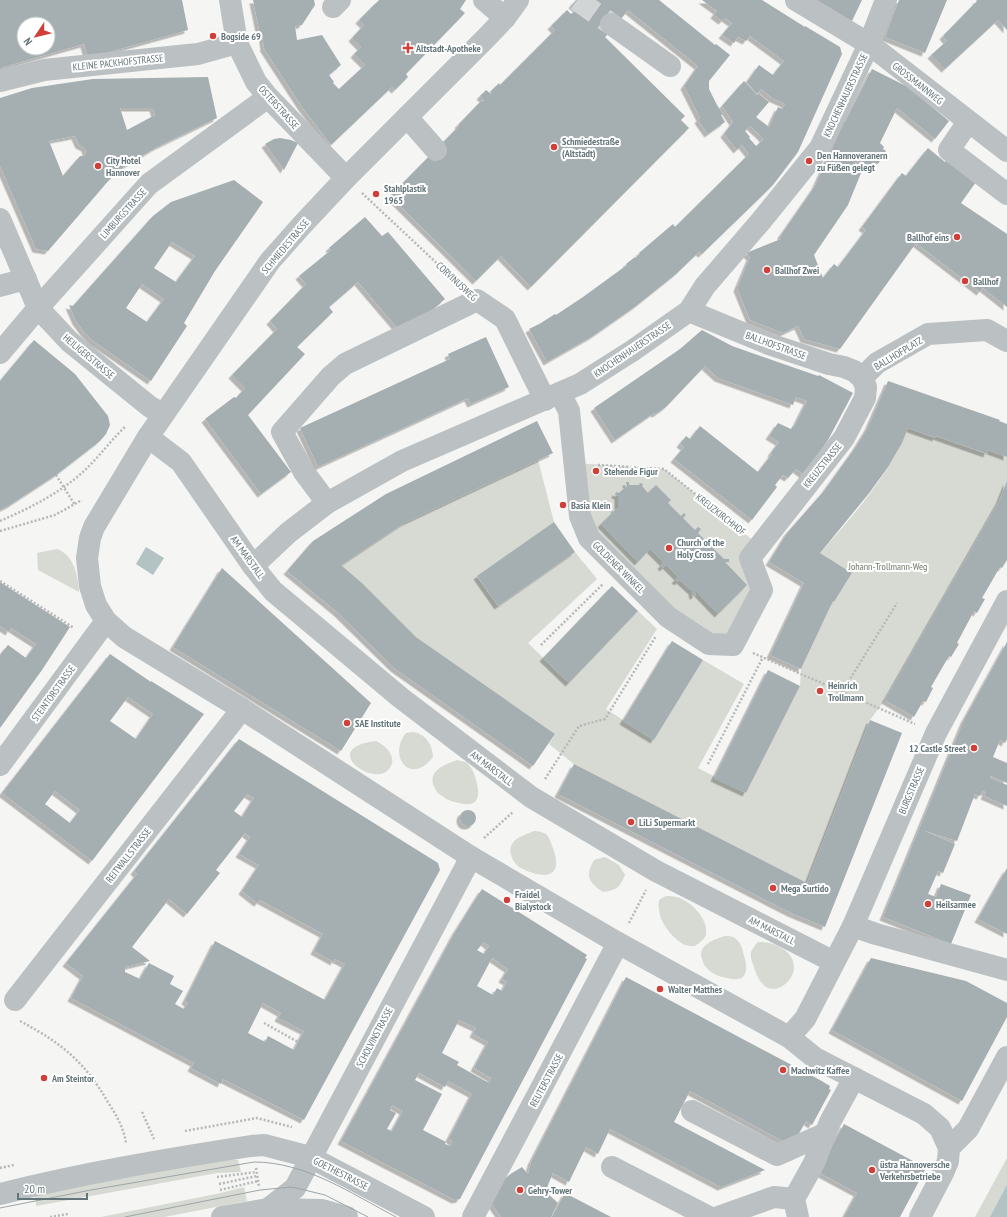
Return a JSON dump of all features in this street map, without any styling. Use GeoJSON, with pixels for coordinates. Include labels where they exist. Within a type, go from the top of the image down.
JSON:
{"type":"FeatureCollection","features":[{"type":"Feature","properties":{"kind":"street","name":"OSTERSTRASSE"},"geometry":{"type":"LineString","coordinates":[[230,0],[237,44],[256,82],[268,97],[346,178]]}},
{"type":"Feature","properties":{"kind":"street"},"geometry":{"type":"LineString","coordinates":[[484,0],[505,18]]}},
{"type":"Feature","properties":{"kind":"street","name":"SCHMIEDESTRASSE"},"geometry":{"type":"LineString","coordinates":[[106,620],[96,605],[90,586],[87,558],[90,538],[94,527],[148,437],[156,410],[270,261],[346,178],[505,18],[518,0]]}},
{"type":"Feature","properties":{"kind":"street","name":"GROSSMANNWEG"},"geometry":{"type":"LineString","coordinates":[[796,0],[869,44],[1007,151]]}},
{"type":"Feature","properties":{"kind":"street","name":"KNOCHENHAUERSTRASSE"},"geometry":{"type":"LineString","coordinates":[[253,566],[288,533],[327,503],[402,461],[587,380],[632,351],[689,310],[705,286],[761,221],[820,148],[869,44],[886,0]]}},
{"type":"Feature","properties":{"kind":"street"},"geometry":{"type":"LineString","coordinates":[[610,24],[670,66]]}},
{"type":"Feature","properties":{"kind":"street","name":"KLEINE PACKHOFSTRASSE"},"geometry":{"type":"LineString","coordinates":[[0,81],[44,70],[198,54],[237,44]]}},
{"type":"Feature","properties":{"kind":"street","name":"LIMBURGSTRASSE"},"geometry":{"type":"LineString","coordinates":[[0,353],[38,308],[149,184],[268,97]]}},
{"type":"Feature","properties":{"kind":"street"},"geometry":{"type":"LineString","coordinates":[[407,117],[436,150]]}},
{"type":"Feature","properties":{"kind":"street"},"geometry":{"type":"LineString","coordinates":[[968,122],[949,150],[1007,194]]}},
{"type":"Feature","properties":{"kind":"street","name":"HEILIGERSTRASSE"},"geometry":{"type":"LineString","coordinates":[[0,219],[38,308],[70,342],[156,410]]}},
{"type":"Feature","properties":{"kind":"street"},"geometry":{"type":"LineString","coordinates":[[0,286],[26,279]]}},
{"type":"Feature","properties":{"kind":"street"},"geometry":{"type":"LineString","coordinates":[[327,503],[304,472],[282,432],[331,376],[345,364],[477,300]]}},
{"type":"Feature","properties":{"kind":"street","name":"CORVINUSWEG"},"geometry":{"type":"LineString","coordinates":[[477,300],[505,319],[552,396]]}},
{"type":"Feature","properties":{"kind":"street","name":"BALLHOFSTRASSE"},"geometry":{"type":"LineString","coordinates":[[689,310],[769,344],[829,364],[844,367],[854,371],[862,378]]}},
{"type":"Feature","properties":{"kind":"street","name":"BALLHOFPLATZ"},"geometry":{"type":"LineString","coordinates":[[862,378],[877,363],[928,334],[988,330],[1007,341]]}},
{"type":"Feature","properties":{"kind":"street","name":"KREUZSTRASSE"},"geometry":{"type":"LineString","coordinates":[[759,545],[844,438],[865,398],[866,387],[862,378]]}},
{"type":"Feature","properties":{"kind":"street","name":"GOLDENER WINKEL"},"geometry":{"type":"LineString","coordinates":[[552,396],[568,411],[580,516],[589,538],[668,617],[709,644],[734,644]]}},
{"type":"Feature","properties":{"kind":"street","name":"AM MARSTALL"},"geometry":{"type":"LineString","coordinates":[[148,437],[181,462],[253,566],[273,591],[401,698],[531,797],[656,871],[834,962]]}},
{"type":"Feature","properties":{"kind":"street"},"geometry":{"type":"LineString","coordinates":[[734,644],[762,590],[750,558],[759,545]]}},
{"type":"Feature","properties":{"kind":"street","name":"BURGSTRASSE"},"geometry":{"type":"LineString","coordinates":[[834,962],[853,926],[936,733],[1007,601]]}},
{"type":"Feature","properties":{"kind":"street"},"geometry":{"type":"LineString","coordinates":[[106,620],[124,637],[242,709],[471,857],[618,943],[789,1037],[815,1058],[924,1114],[940,1128],[949,1148],[948,1161],[943,1173],[920,1217]]}},
{"type":"Feature","properties":{"kind":"street","name":"STEINTORSTRASSE"},"geometry":{"type":"LineString","coordinates":[[0,765],[106,620]]}},
{"type":"Feature","properties":{"kind":"street","name":"REITWALLSTRASSE"},"geometry":{"type":"LineString","coordinates":[[15,1010],[242,709]]}},
{"type":"Feature","properties":{"kind":"street","name":"SCHOLVINSTRASSE"},"geometry":{"type":"LineString","coordinates":[[266,1209],[294,1188],[471,857]]}},
{"type":"Feature","properties":{"kind":"street"},"geometry":{"type":"LineString","coordinates":[[853,926],[876,934],[1007,970]]}},
{"type":"Feature","properties":{"kind":"street","name":"REUTERSTRASSE"},"geometry":{"type":"LineString","coordinates":[[473,1217],[618,943]]}},
{"type":"Feature","properties":{"kind":"street"},"geometry":{"type":"LineString","coordinates":[[789,1037],[805,1019],[834,962]]}},
{"type":"Feature","properties":{"kind":"street"},"geometry":{"type":"LineString","coordinates":[[949,1148],[968,1129],[1007,1057]]}},
{"type":"Feature","properties":{"kind":"street"},"geometry":{"type":"LineString","coordinates":[[718,1217],[774,1197],[796,1208],[824,1134],[854,1078]]}},
{"type":"Feature","properties":{"kind":"street"},"geometry":{"type":"LineString","coordinates":[[692,1111],[777,1154],[824,1134]]}},
{"type":"Feature","properties":{"kind":"street","name":"GOETHESTRASSE"},"geometry":{"type":"LineString","coordinates":[[0,1194],[64,1179],[264,1145],[310,1157],[424,1217]]}},
{"type":"Feature","properties":{"kind":"street"},"geometry":{"type":"LineString","coordinates":[[612,1167],[709,1217]]}},
{"type":"Feature","properties":{"kind":"street"},"geometry":{"type":"LineString","coordinates":[[222,1217],[266,1209],[322,1210],[347,1217]]}},
{"type":"Feature","properties":{"kind":"path","name":"CORVINUSWEG"},"geometry":{"type":"LineString","coordinates":[[346,178],[477,300]]}},
{"type":"Feature","properties":{"kind":"path"},"geometry":{"type":"LineString","coordinates":[[0,521],[22,512],[64,488],[85,471],[117,435],[156,410]]}},
{"type":"Feature","properties":{"kind":"path","name":"KREUZKIRCHHOF"},"geometry":{"type":"LineString","coordinates":[[575,463],[664,470],[759,545]]}},
{"type":"Feature","properties":{"kind":"path"},"geometry":{"type":"LineString","coordinates":[[56,475],[75,505]]}},
{"type":"Feature","properties":{"kind":"path"},"geometry":{"type":"LineString","coordinates":[[0,531],[55,515],[85,498]]}},
{"type":"Feature","properties":{"kind":"path"},"geometry":{"type":"LineString","coordinates":[[541,645],[619,568]]}},
{"type":"Feature","properties":{"kind":"path"},"geometry":{"type":"LineString","coordinates":[[0,581],[76,629]]}},
{"type":"Feature","properties":{"kind":"path"},"geometry":{"type":"LineString","coordinates":[[842,692],[897,603]]}},
{"type":"Feature","properties":{"kind":"path"},"geometry":{"type":"LineString","coordinates":[[471,857],[481,840],[531,797],[552,770],[579,726],[605,719],[668,617]]}},
{"type":"Feature","properties":{"kind":"path"},"geometry":{"type":"LineString","coordinates":[[734,644],[936,733]]}},
{"type":"Feature","properties":{"kind":"path"},"geometry":{"type":"LineString","coordinates":[[708,764],[763,658]]}},
{"type":"Feature","properties":{"kind":"path"},"geometry":{"type":"LineString","coordinates":[[618,943],[656,871]]}},
{"type":"Feature","properties":{"kind":"path"},"geometry":{"type":"LineString","coordinates":[[15,1010],[61,1046],[82,1065],[113,1110],[122,1128],[126,1144]]}},
{"type":"Feature","properties":{"kind":"path"},"geometry":{"type":"LineString","coordinates":[[264,1023],[298,1042]]}},
{"type":"Feature","properties":{"kind":"path"},"geometry":{"type":"LineString","coordinates":[[142,1112],[154,1137],[158,1162]]}},
{"type":"Feature","properties":{"kind":"path"},"geometry":{"type":"LineString","coordinates":[[217,1177],[256,1172]]}},
{"type":"Feature","properties":{"kind":"path"},"geometry":{"type":"LineString","coordinates":[[219,1184],[257,1176]]}},
{"type":"Feature","properties":{"kind":"path"},"geometry":{"type":"LineString","coordinates":[[220,1190],[258,1181]]}},
{"type":"Feature","properties":{"kind":"path"},"geometry":{"type":"LineString","coordinates":[[50,1217],[68,1214]]}},
{"type":"Feature","properties":{"kind":"green space","name":"Johann-Trollmann-Weg"},"geometry":{"type":"Polygon","coordinates":[[[908,428],[935,438],[936,436],[986,454],[988,450],[1007,457],[1007,481],[999,501],[885,700],[870,720],[807,883],[574,764],[549,744],[555,734],[416,637],[362,583],[341,565],[404,523],[538,460],[554,522],[477,577],[498,606],[575,552],[597,579],[528,643],[569,683],[638,611],[657,629],[606,709],[654,740],[703,660],[744,684],[698,768],[746,793],[800,686],[801,669],[833,601],[834,602],[852,573],[820,553],[870,494],[891,462],[908,428]]]}},
{"type":"Feature","properties":{"kind":"green space"},"geometry":{"type":"Polygon","coordinates":[[[575,463],[664,469],[759,545],[762,590],[733,645],[709,644],[589,538],[575,463]]]}},
{"type":"Feature","properties":{"kind":"green space"},"geometry":{"type":"Polygon","coordinates":[[[57,549],[63,552],[71,561],[78,579],[79,592],[38,570],[37,553],[57,549]]]}},
{"type":"Feature","properties":{"kind":"green space"},"geometry":{"type":"Polygon","coordinates":[[[406,733],[419,733],[428,741],[433,757],[425,765],[417,769],[404,765],[400,759],[399,751],[401,742],[406,733]]]}},
{"type":"Feature","properties":{"kind":"green space"},"geometry":{"type":"Polygon","coordinates":[[[376,741],[388,749],[392,757],[391,766],[388,770],[381,774],[372,774],[362,770],[350,758],[351,751],[359,745],[376,741]]]}},
{"type":"Feature","properties":{"kind":"green space"},"geometry":{"type":"Polygon","coordinates":[[[457,760],[468,764],[476,778],[478,796],[474,802],[470,804],[457,803],[446,799],[437,792],[433,784],[432,779],[439,768],[457,760]]]}},
{"type":"Feature","properties":{"kind":"green space"},"geometry":{"type":"Polygon","coordinates":[[[534,831],[546,834],[550,840],[556,862],[556,866],[552,873],[543,875],[527,871],[519,867],[511,856],[510,849],[514,842],[521,836],[534,831]]]}},
{"type":"Feature","properties":{"kind":"green space"},"geometry":{"type":"Polygon","coordinates":[[[605,857],[619,865],[625,875],[617,888],[603,892],[591,882],[589,875],[594,860],[605,857]]]}},
{"type":"Feature","properties":{"kind":"green space"},"geometry":{"type":"Polygon","coordinates":[[[666,896],[676,897],[687,902],[702,917],[705,923],[706,935],[703,940],[695,946],[681,943],[672,935],[662,920],[660,915],[659,900],[666,896]]]}},
{"type":"Feature","properties":{"kind":"green space"},"geometry":{"type":"Polygon","coordinates":[[[725,936],[735,938],[739,942],[742,949],[746,971],[742,977],[738,979],[716,975],[707,969],[702,961],[701,954],[704,946],[725,936]]]}},
{"type":"Feature","properties":{"kind":"green space"},"geometry":{"type":"Polygon","coordinates":[[[758,942],[765,942],[778,946],[789,954],[794,966],[793,973],[788,981],[781,987],[771,989],[766,987],[760,981],[751,958],[751,952],[758,942]]]}},
{"type":"Feature","properties":{"kind":"green space"},"geometry":{"type":"Polygon","coordinates":[[[1007,1158],[1007,1217],[975,1217],[1007,1158]]]}},
{"type":"Feature","properties":{"kind":"green space"},"geometry":{"type":"Polygon","coordinates":[[[228,1160],[238,1160],[241,1172],[217,1173],[36,1206],[35,1193],[228,1160]]]}},
{"type":"Feature","properties":{"kind":"green space"},"geometry":{"type":"Polygon","coordinates":[[[244,1187],[247,1201],[164,1217],[101,1217],[221,1193],[244,1187]]]}},
{"type":"Feature","properties":{"kind":"shaded area"},"geometry":{"type":"Polygon","coordinates":[[[146,547],[164,558],[153,575],[136,564],[146,547]]]}},
{"type":"Feature","properties":{"kind":"shaded area"},"geometry":{"type":"Polygon","coordinates":[[[1007,1185],[1007,1217],[990,1217],[1007,1185]]]}},
{"type":"Feature","properties":{"kind":"building"},"geometry":{"type":"Polygon","coordinates":[[[0,0],[182,0],[188,30],[88,58],[84,44],[56,52],[56,16],[16,16],[16,56],[42,56],[0,68],[0,0]]]}},
{"type":"Feature","properties":{"kind":"building"},"geometry":{"type":"Polygon","coordinates":[[[253,0],[314,0],[315,5],[302,25],[295,26],[297,40],[322,35],[341,65],[329,75],[334,82],[333,83],[339,89],[365,65],[354,54],[361,47],[352,38],[364,25],[359,20],[379,0],[466,0],[460,9],[465,13],[406,74],[408,77],[395,90],[392,87],[331,145],[302,107],[263,47],[262,33],[260,34],[253,0]]]}},
{"type":"Feature","properties":{"kind":"building","name":"Schmiedestraße (Altstadt)"},"geometry":{"type":"Polygon","coordinates":[[[576,0],[659,0],[715,45],[716,44],[730,55],[709,81],[709,89],[723,114],[721,115],[725,122],[708,134],[698,120],[700,118],[684,86],[698,66],[628,10],[605,37],[685,116],[681,120],[689,128],[531,287],[501,256],[476,281],[390,196],[459,126],[458,125],[482,100],[483,102],[484,100],[480,96],[486,90],[491,94],[492,93],[490,92],[499,83],[500,85],[555,30],[551,26],[567,10],[571,14],[577,9],[572,5],[576,0]]]}},
{"type":"Feature","properties":{"kind":"building"},"geometry":{"type":"Polygon","coordinates":[[[702,0],[762,0],[840,47],[842,54],[798,152],[773,185],[702,254],[699,252],[676,274],[636,306],[593,336],[547,362],[529,329],[555,314],[556,315],[583,297],[627,265],[626,264],[640,254],[639,253],[673,224],[675,227],[749,154],[742,145],[737,150],[724,134],[733,122],[722,106],[744,81],[757,95],[758,93],[769,102],[756,117],[769,127],[778,107],[782,109],[785,104],[772,98],[761,89],[757,94],[747,82],[759,65],[773,75],[784,61],[750,36],[746,41],[738,37],[734,43],[722,35],[732,23],[725,18],[722,21],[714,15],[717,11],[702,0]],[[750,126],[745,131],[756,146],[763,140],[762,137],[750,126]]]}},
{"type":"Feature","properties":{"kind":"building"},"geometry":{"type":"Polygon","coordinates":[[[817,0],[862,0],[852,21],[819,4],[817,0]]]}},
{"type":"Feature","properties":{"kind":"building"},"geometry":{"type":"Polygon","coordinates":[[[899,0],[947,0],[925,53],[885,37],[899,0]]]}},
{"type":"Feature","properties":{"kind":"building"},"geometry":{"type":"Polygon","coordinates":[[[976,0],[1007,0],[1007,30],[998,20],[945,69],[931,55],[947,41],[943,36],[977,1],[976,0]]]}},
{"type":"Feature","properties":{"kind":"building"},"geometry":{"type":"Polygon","coordinates":[[[872,69],[908,87],[949,121],[935,139],[897,108],[880,143],[886,151],[878,164],[875,163],[872,167],[857,159],[853,167],[861,173],[848,205],[814,255],[823,278],[834,264],[838,267],[866,230],[862,227],[902,173],[906,176],[928,148],[945,162],[947,160],[976,182],[961,203],[1007,234],[1007,307],[983,288],[980,292],[916,243],[840,349],[804,339],[798,326],[783,333],[750,320],[737,288],[750,257],[746,253],[781,239],[781,235],[815,186],[844,122],[872,69]]]}},
{"type":"Feature","properties":{"kind":"building"},"geometry":{"type":"Polygon","coordinates":[[[208,77],[217,118],[157,147],[122,168],[109,180],[48,251],[36,249],[0,166],[0,98],[32,88],[93,79],[208,77]],[[120,108],[127,130],[155,115],[153,108],[120,108]],[[75,136],[49,141],[63,176],[80,156],[84,156],[86,152],[85,148],[79,145],[75,136]]]}},
{"type":"Feature","properties":{"kind":"building"},"geometry":{"type":"Polygon","coordinates":[[[280,138],[298,143],[284,170],[265,144],[274,139],[280,138]]]}},
{"type":"Feature","properties":{"kind":"building"},"geometry":{"type":"Polygon","coordinates":[[[234,180],[263,202],[215,271],[184,323],[187,326],[151,381],[93,341],[76,321],[69,305],[73,306],[153,216],[171,202],[234,180]],[[172,242],[154,268],[176,282],[195,256],[172,242]],[[142,284],[126,308],[147,322],[164,299],[142,284]]]}},
{"type":"Feature","properties":{"kind":"building"},"geometry":{"type":"Polygon","coordinates":[[[365,217],[382,236],[388,232],[445,299],[416,324],[399,330],[358,282],[329,307],[333,312],[297,347],[305,354],[248,415],[291,472],[261,494],[205,419],[234,397],[236,398],[245,388],[232,375],[277,329],[270,321],[306,284],[299,276],[331,250],[329,248],[365,217]]]}},
{"type":"Feature","properties":{"kind":"building"},"geometry":{"type":"Polygon","coordinates":[[[702,330],[732,346],[818,376],[819,375],[853,393],[828,440],[804,475],[796,469],[788,478],[783,475],[775,485],[777,487],[752,520],[674,459],[684,447],[680,444],[686,436],[690,439],[700,426],[758,472],[779,442],[769,436],[778,423],[791,429],[793,426],[794,427],[807,401],[796,397],[793,405],[718,378],[705,366],[666,407],[656,414],[654,413],[615,440],[594,408],[680,349],[702,330]]]}},
{"type":"Feature","properties":{"kind":"building"},"geometry":{"type":"Polygon","coordinates":[[[486,337],[509,387],[471,404],[468,398],[318,467],[300,428],[450,359],[448,354],[486,337]]]}},
{"type":"Feature","properties":{"kind":"building"},"geometry":{"type":"Polygon","coordinates":[[[34,340],[75,374],[108,416],[110,425],[106,434],[100,441],[56,475],[0,510],[0,381],[34,340]]]}},
{"type":"Feature","properties":{"kind":"building"},"geometry":{"type":"Polygon","coordinates":[[[888,381],[1000,420],[999,421],[1007,424],[1007,457],[988,450],[987,454],[908,428],[902,443],[888,467],[870,492],[820,553],[852,573],[834,602],[833,601],[801,669],[770,655],[804,583],[769,562],[787,533],[824,491],[855,448],[868,427],[888,381]]]}},
{"type":"Feature","properties":{"kind":"building"},"geometry":{"type":"Polygon","coordinates":[[[537,421],[553,453],[404,523],[341,565],[362,583],[416,637],[555,734],[533,766],[394,668],[337,612],[287,571],[313,541],[386,494],[537,421]]]}},
{"type":"Feature","properties":{"kind":"building"},"geometry":{"type":"Polygon","coordinates":[[[1007,481],[1007,560],[1002,568],[1000,567],[982,598],[985,599],[977,613],[974,611],[957,643],[959,644],[951,657],[949,656],[931,687],[933,688],[926,702],[923,701],[914,717],[885,700],[999,501],[1007,481]]]}},
{"type":"Feature","properties":{"kind":"building","name":"Church of the Holy Cross"},"geometry":{"type":"Polygon","coordinates":[[[626,482],[629,482],[629,485],[639,485],[640,483],[643,484],[642,486],[648,493],[656,485],[671,500],[668,503],[681,516],[684,513],[686,515],[683,518],[695,530],[698,527],[701,529],[698,533],[710,545],[713,542],[715,544],[712,547],[724,559],[729,559],[729,562],[725,562],[747,585],[718,614],[696,591],[696,595],[693,596],[692,591],[680,580],[678,582],[675,580],[678,577],[666,565],[663,568],[661,565],[664,563],[650,549],[638,562],[601,524],[615,510],[614,508],[618,508],[618,496],[615,495],[616,492],[619,493],[627,486],[626,482]]]}},
{"type":"Feature","properties":{"kind":"building"},"geometry":{"type":"Polygon","coordinates":[[[554,522],[575,552],[498,606],[477,576],[554,522]]]}},
{"type":"Feature","properties":{"kind":"building"},"geometry":{"type":"Polygon","coordinates":[[[222,568],[371,703],[341,751],[173,647],[222,568]]]}},
{"type":"Feature","properties":{"kind":"building"},"geometry":{"type":"Polygon","coordinates":[[[0,582],[70,627],[42,670],[0,728],[0,655],[8,645],[26,658],[36,644],[11,628],[9,632],[0,626],[0,582]]]}},
{"type":"Feature","properties":{"kind":"building"},"geometry":{"type":"Polygon","coordinates":[[[612,586],[638,611],[569,683],[543,658],[612,586]]]}},
{"type":"Feature","properties":{"kind":"building"},"geometry":{"type":"Polygon","coordinates":[[[672,641],[703,660],[654,740],[623,721],[672,641]]]}},
{"type":"Feature","properties":{"kind":"building"},"geometry":{"type":"Polygon","coordinates":[[[1007,642],[1007,739],[1005,743],[1000,740],[993,757],[1007,763],[1007,783],[991,776],[990,778],[1007,785],[1007,806],[984,796],[986,792],[983,791],[980,796],[975,794],[957,841],[922,830],[955,844],[943,873],[938,871],[928,894],[936,897],[941,884],[971,895],[951,944],[883,917],[964,720],[1007,642]]]}},
{"type":"Feature","properties":{"kind":"building"},"geometry":{"type":"Polygon","coordinates":[[[110,654],[151,682],[204,714],[92,861],[2,793],[110,654]],[[128,697],[110,721],[136,739],[153,714],[128,697]],[[55,791],[45,804],[70,823],[80,810],[55,791]]]}},
{"type":"Feature","properties":{"kind":"building"},"geometry":{"type":"Polygon","coordinates":[[[768,670],[800,686],[746,793],[714,778],[768,670]]]}},
{"type":"Feature","properties":{"kind":"building"},"geometry":{"type":"Polygon","coordinates":[[[870,720],[902,733],[825,927],[791,913],[558,794],[574,764],[807,883],[870,720]]]}},
{"type":"Feature","properties":{"kind":"building"},"geometry":{"type":"Polygon","coordinates":[[[239,739],[438,863],[440,870],[304,1120],[223,1079],[221,1084],[191,1068],[194,1063],[71,998],[83,976],[66,963],[137,874],[134,871],[239,739]],[[247,794],[234,811],[242,817],[254,798],[247,794]],[[245,833],[216,870],[220,873],[187,914],[169,899],[132,947],[150,961],[125,967],[125,972],[140,979],[149,963],[174,976],[170,984],[183,991],[175,1004],[184,1009],[188,1003],[185,1001],[215,941],[325,1000],[345,964],[335,959],[334,962],[314,951],[323,934],[260,900],[258,903],[256,902],[242,891],[259,865],[239,854],[250,837],[245,833]],[[263,1003],[248,1033],[265,1042],[268,1036],[294,1050],[304,1031],[278,1018],[281,1013],[263,1003]]]}},
{"type":"Feature","properties":{"kind":"building"},"geometry":{"type":"Polygon","coordinates":[[[468,810],[475,815],[476,818],[471,825],[468,826],[461,821],[460,818],[465,811],[468,810]]]}},
{"type":"Feature","properties":{"kind":"building"},"geometry":{"type":"Polygon","coordinates":[[[1007,868],[1007,934],[978,919],[1007,868]]]}},
{"type":"Feature","properties":{"kind":"building"},"geometry":{"type":"Polygon","coordinates":[[[482,889],[587,955],[585,958],[587,959],[460,1199],[455,1200],[341,1141],[455,932],[482,889]],[[484,942],[477,950],[484,954],[489,946],[484,942]],[[492,958],[477,986],[493,995],[497,988],[502,991],[507,982],[502,979],[508,969],[492,958]],[[459,1020],[442,1053],[459,1062],[457,1065],[489,1083],[491,1078],[474,1068],[488,1042],[473,1034],[476,1028],[459,1020]],[[419,1073],[415,1080],[442,1094],[423,1130],[446,1142],[445,1144],[450,1146],[452,1142],[449,1138],[472,1094],[448,1081],[445,1087],[419,1073]],[[392,1105],[390,1110],[396,1113],[387,1129],[392,1131],[403,1111],[392,1105]]]}},
{"type":"Feature","properties":{"kind":"building"},"geometry":{"type":"Polygon","coordinates":[[[871,958],[966,981],[1007,1003],[1007,1017],[962,1101],[832,1030],[871,958]]]}},
{"type":"Feature","properties":{"kind":"building"},"geometry":{"type":"Polygon","coordinates":[[[626,977],[820,1080],[830,1086],[829,1089],[831,1090],[812,1125],[806,1121],[792,1146],[690,1091],[674,1122],[765,1170],[721,1187],[610,1129],[598,1154],[586,1147],[569,1182],[553,1173],[548,1185],[547,1193],[558,1203],[551,1217],[501,1217],[489,1200],[503,1180],[512,1173],[522,1167],[528,1174],[531,1162],[626,977]]]}},
{"type":"Feature","properties":{"kind":"building","name":"üstra Hannoversche Verkehrsbetriebe"},"geometry":{"type":"Polygon","coordinates":[[[844,1124],[926,1168],[900,1217],[844,1217],[857,1193],[818,1172],[844,1124]]]}},
{"type":"Feature","properties":{"kind":"building"},"geometry":{"type":"Polygon","coordinates":[[[565,1193],[611,1217],[552,1217],[565,1193]]]}},
{"type":"Feature","properties":{"kind":"tunnel"},"geometry":{"type":"LineString","coordinates":[[577,0],[611,24]]}},
{"type":"Feature","properties":{"kind":"tram line"},"geometry":{"type":"LineString","coordinates":[[0,1208],[91,1190],[254,1162],[273,1163],[310,1173],[345,1189],[396,1217]]}},
{"type":"Feature","properties":{"kind":"tram line"},"geometry":{"type":"LineString","coordinates":[[125,1217],[260,1190],[292,1187],[325,1195],[368,1217]]}},
{"type":"Feature","properties":{"kind":"place","name":"Bogside 69"},"geometry":{"type":"Point","coordinates":[213,36]}},
{"type":"Feature","properties":{"kind":"place","name":"Altstadt-Apotheke"},"geometry":{"type":"Point","coordinates":[408,48]}},
{"type":"Feature","properties":{"kind":"place","name":"Schmiedestraße (Altstadt)"},"geometry":{"type":"Point","coordinates":[554,147]}},
{"type":"Feature","properties":{"kind":"place","name":"Den Hannoveranern zu Füßen gelegt"},"geometry":{"type":"Point","coordinates":[809,161]}},
{"type":"Feature","properties":{"kind":"place","name":"City Hotel Hannover"},"geometry":{"type":"Point","coordinates":[98,166]}},
{"type":"Feature","properties":{"kind":"place","name":"Stahlplastik 1965"},"geometry":{"type":"Point","coordinates":[376,194]}},
{"type":"Feature","properties":{"kind":"place","name":"Ballhof eins"},"geometry":{"type":"Point","coordinates":[957,237]}},
{"type":"Feature","properties":{"kind":"place","name":"Ballhof Zwei"},"geometry":{"type":"Point","coordinates":[767,270]}},
{"type":"Feature","properties":{"kind":"place","name":"Ballhof"},"geometry":{"type":"Point","coordinates":[965,281]}},
{"type":"Feature","properties":{"kind":"place","name":"Stehende Figur"},"geometry":{"type":"Point","coordinates":[596,471]}},
{"type":"Feature","properties":{"kind":"place","name":"Basia Klein"},"geometry":{"type":"Point","coordinates":[563,505]}},
{"type":"Feature","properties":{"kind":"place","name":"Church of the Holy Cross"},"geometry":{"type":"Point","coordinates":[669,548]}},
{"type":"Feature","properties":{"kind":"place","name":"Heinrich Trollmann"},"geometry":{"type":"Point","coordinates":[820,691]}},
{"type":"Feature","properties":{"kind":"place","name":"SAE Institute"},"geometry":{"type":"Point","coordinates":[347,723]}},
{"type":"Feature","properties":{"kind":"place","name":"12 Castle Street"},"geometry":{"type":"Point","coordinates":[974,748]}},
{"type":"Feature","properties":{"kind":"place","name":"LiLi Supermarkt"},"geometry":{"type":"Point","coordinates":[631,822]}},
{"type":"Feature","properties":{"kind":"place","name":"Mega Surtido"},"geometry":{"type":"Point","coordinates":[773,888]}},
{"type":"Feature","properties":{"kind":"place","name":"Fraidel Bialystock"},"geometry":{"type":"Point","coordinates":[507,900]}},
{"type":"Feature","properties":{"kind":"place","name":"Heilsarmee"},"geometry":{"type":"Point","coordinates":[928,904]}},
{"type":"Feature","properties":{"kind":"place","name":"Walter Matthes"},"geometry":{"type":"Point","coordinates":[660,989]}},
{"type":"Feature","properties":{"kind":"place","name":"Machwitz Kaffee"},"geometry":{"type":"Point","coordinates":[783,1070]}},
{"type":"Feature","properties":{"kind":"place","name":"Am Steintor"},"geometry":{"type":"Point","coordinates":[44,1078]}},
{"type":"Feature","properties":{"kind":"place","name":"üstra Hannoversche Verkehrsbetriebe"},"geometry":{"type":"Point","coordinates":[872,1170]}},
{"type":"Feature","properties":{"kind":"place","name":"Gehry-Tower"},"geometry":{"type":"Point","coordinates":[520,1190]}}]}
